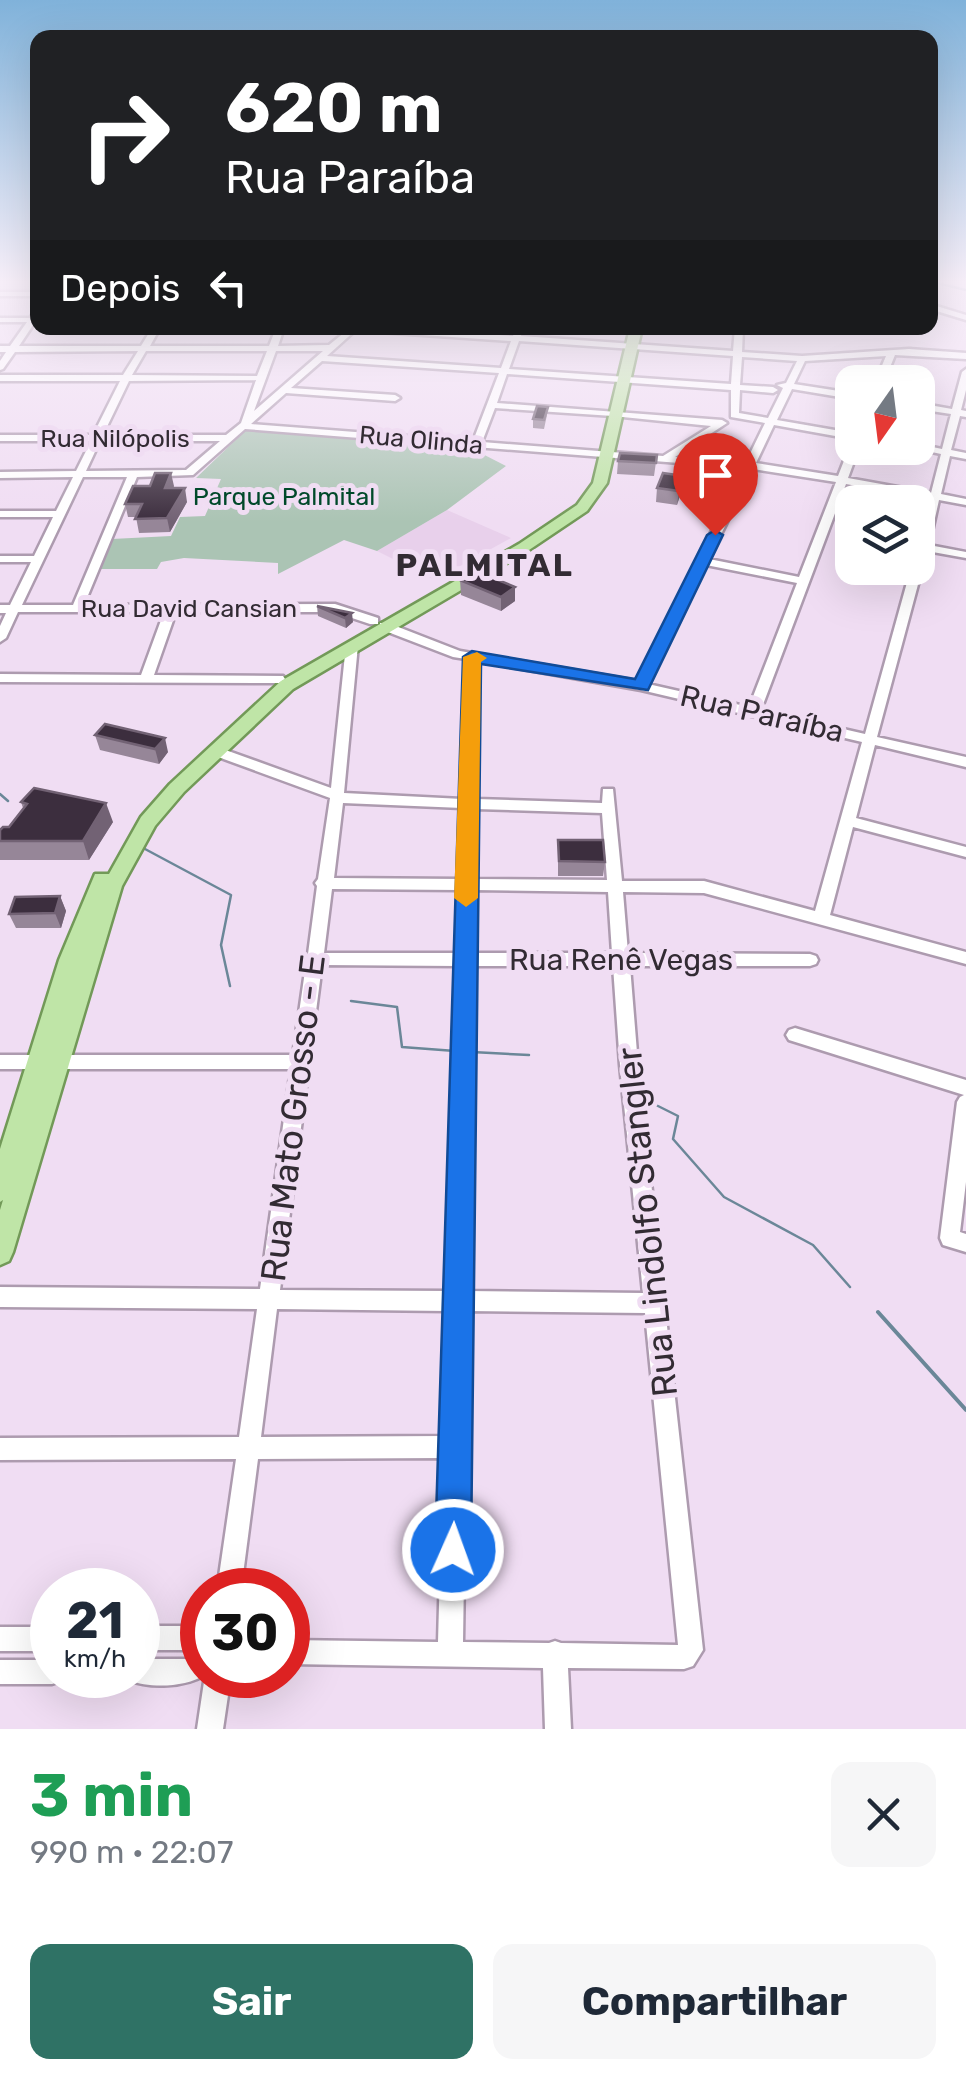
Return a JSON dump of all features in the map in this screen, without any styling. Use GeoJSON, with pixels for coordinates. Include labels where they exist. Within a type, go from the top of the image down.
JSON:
{"type":"FeatureCollection","features":[{"type":"Feature","properties":{"kind":"main road"},"geometry":{"type":"LineString","coordinates":[[0,1252],[11,1175],[49,1061],[76,941],[118,846],[136,818],[278,679],[348,642],[568,511],[590,488],[603,455],[625,361]]}},
{"type":"Feature","properties":{"kind":"main road"},"geometry":{"type":"LineString","coordinates":[[210,749],[287,685],[348,642]]}},
{"type":"Feature","properties":{"kind":"street"},"geometry":{"type":"LineString","coordinates":[[0,638],[7,609],[39,559],[135,361]]}},
{"type":"Feature","properties":{"kind":"street"},"geometry":{"type":"LineString","coordinates":[[243,426],[254,378],[263,361]]}},
{"type":"Feature","properties":{"kind":"street"},"geometry":{"type":"LineString","coordinates":[[243,426],[265,361]]}},
{"type":"Feature","properties":{"kind":"street"},"geometry":{"type":"LineString","coordinates":[[0,475],[184,474],[317,361]]}},
{"type":"Feature","properties":{"kind":"street"},"geometry":{"type":"LineString","coordinates":[[361,361],[736,388],[782,387],[835,394]]}},
{"type":"Feature","properties":{"kind":"street"},"geometry":{"type":"LineString","coordinates":[[476,445],[508,361]]}},
{"type":"Feature","properties":{"kind":"street"},"geometry":{"type":"LineString","coordinates":[[734,415],[738,361]]}},
{"type":"Feature","properties":{"kind":"street"},"geometry":{"type":"LineString","coordinates":[[641,686],[772,422],[782,387],[801,361]]}},
{"type":"Feature","properties":{"kind":"street"},"geometry":{"type":"LineString","coordinates":[[935,501],[946,452],[962,413],[966,372]]}},
{"type":"Feature","properties":{"kind":"street"},"geometry":{"type":"LineString","coordinates":[[0,378],[254,378]]}},
{"type":"Feature","properties":{"kind":"street"},"geometry":{"type":"LineString","coordinates":[[284,390],[395,398]]}},
{"type":"Feature","properties":{"kind":"street"},"geometry":{"type":"LineString","coordinates":[[491,405],[720,424]]}},
{"type":"Feature","properties":{"kind":"street"},"geometry":{"type":"LineString","coordinates":[[250,408],[263,410]]}},
{"type":"Feature","properties":{"kind":"street"},"geometry":{"type":"LineString","coordinates":[[935,409],[962,413]]}},
{"type":"Feature","properties":{"kind":"street"},"geometry":{"type":"LineString","coordinates":[[664,460],[734,415],[835,433]]}},
{"type":"Feature","properties":{"kind":"street","name":"Rua Olinda"},"geometry":{"type":"LineString","coordinates":[[243,426],[750,466],[966,502]]}},
{"type":"Feature","properties":{"kind":"street","name":"Rua Nilópolis"},"geometry":{"type":"LineString","coordinates":[[0,438],[230,438]]}},
{"type":"Feature","properties":{"kind":"street"},"geometry":{"type":"LineString","coordinates":[[935,450],[966,456]]}},
{"type":"Feature","properties":{"kind":"street"},"geometry":{"type":"LineString","coordinates":[[754,712],[848,465]]}},
{"type":"Feature","properties":{"kind":"street"},"geometry":{"type":"LineString","coordinates":[[77,609],[133,474]]}},
{"type":"Feature","properties":{"kind":"street"},"geometry":{"type":"LineString","coordinates":[[0,514],[60,514]]}},
{"type":"Feature","properties":{"kind":"street"},"geometry":{"type":"LineString","coordinates":[[935,549],[966,555]]}},
{"type":"Feature","properties":{"kind":"street"},"geometry":{"type":"LineString","coordinates":[[0,559],[39,559]]}},
{"type":"Feature","properties":{"kind":"street"},"geometry":{"type":"LineString","coordinates":[[702,561],[803,581]]}},
{"type":"Feature","properties":{"kind":"street"},"geometry":{"type":"LineString","coordinates":[[821,918],[912,585]]}},
{"type":"Feature","properties":{"kind":"street","name":"Rua David Cansian"},"geometry":{"type":"LineString","coordinates":[[7,609],[334,608],[379,623]]}},
{"type":"Feature","properties":{"kind":"street"},"geometry":{"type":"LineString","coordinates":[[146,678],[170,609]]}},
{"type":"Feature","properties":{"kind":"street","name":"Rua Paraíba"},"geometry":{"type":"LineString","coordinates":[[379,623],[472,657],[641,686],[966,762]]}},
{"type":"Feature","properties":{"kind":"street","name":"Rua Mato Grosso - E"},"geometry":{"type":"LineString","coordinates":[[232,1568],[337,797],[348,642]]}},
{"type":"Feature","properties":{"kind":"street"},"geometry":{"type":"LineString","coordinates":[[450,1652],[472,657]]}},
{"type":"Feature","properties":{"kind":"street"},"geometry":{"type":"LineString","coordinates":[[0,678],[278,679]]}},
{"type":"Feature","properties":{"kind":"street"},"geometry":{"type":"LineString","coordinates":[[210,749],[337,797],[381,804],[468,805]]}},
{"type":"Feature","properties":{"kind":"street","name":"Rua Lindolfo Stangler"},"geometry":{"type":"LineString","coordinates":[[468,805],[608,800],[620,960],[691,1650],[684,1656],[555,1654]]}},
{"type":"Feature","properties":{"kind":"street"},"geometry":{"type":"LineString","coordinates":[[849,821],[966,852]]}},
{"type":"Feature","properties":{"kind":"street"},"geometry":{"type":"LineString","coordinates":[[324,883],[704,887],[966,958]]}},
{"type":"Feature","properties":{"kind":"street","name":"Rua Renê Vegas"},"geometry":{"type":"LineString","coordinates":[[312,959],[810,960]]}},
{"type":"Feature","properties":{"kind":"street"},"geometry":{"type":"LineString","coordinates":[[796,1035],[966,1088]]}},
{"type":"Feature","properties":{"kind":"street"},"geometry":{"type":"LineString","coordinates":[[0,1062],[302,1062]]}},
{"type":"Feature","properties":{"kind":"street"},"geometry":{"type":"LineString","coordinates":[[958,1240],[966,1102]]}},
{"type":"Feature","properties":{"kind":"street"},"geometry":{"type":"LineString","coordinates":[[0,1297],[655,1303]]}},
{"type":"Feature","properties":{"kind":"street"},"geometry":{"type":"LineString","coordinates":[[0,1449],[456,1447]]}},
{"type":"Feature","properties":{"kind":"street"},"geometry":{"type":"LineString","coordinates":[[0,1639],[30,1638]]}},
{"type":"Feature","properties":{"kind":"street"},"geometry":{"type":"LineString","coordinates":[[310,1652],[555,1654],[558,1729]]}},
{"type":"Feature","properties":{"kind":"street"},"geometry":{"type":"LineString","coordinates":[[0,1672],[30,1668]]}},
{"type":"Feature","properties":{"kind":"street"},"geometry":{"type":"LineString","coordinates":[[210,1729],[215,1698]]}},
{"type":"Feature","properties":{"kind":"shaded area"},"geometry":{"type":"Polygon","coordinates":[[[447,510],[511,538],[435,580],[377,551],[447,510]]]}},
{"type":"Feature","properties":{"kind":"green space","name":"Parque Palmital"},"geometry":{"type":"Polygon","coordinates":[[[248,428],[465,445],[506,466],[447,510],[377,551],[344,540],[278,574],[278,563],[184,558],[161,562],[157,569],[97,569],[112,539],[171,536],[180,517],[205,516],[221,479],[196,478],[248,428]]]}},
{"type":"Feature","properties":{"kind":"building"},"geometry":{"type":"Polygon","coordinates":[[[537,406],[548,407],[544,420],[533,419],[537,406]]]}},
{"type":"Feature","properties":{"kind":"building"},"geometry":{"type":"Polygon","coordinates":[[[620,453],[657,455],[656,463],[618,461],[620,453]]]}},
{"type":"Feature","properties":{"kind":"building"},"geometry":{"type":"Polygon","coordinates":[[[155,473],[171,473],[165,488],[185,488],[167,518],[135,519],[142,504],[125,504],[133,486],[150,486],[155,473]]]}},
{"type":"Feature","properties":{"kind":"building"},"geometry":{"type":"Polygon","coordinates":[[[663,473],[684,476],[679,491],[657,488],[663,473]]]}},
{"type":"Feature","properties":{"kind":"building"},"geometry":{"type":"Polygon","coordinates":[[[476,571],[515,587],[501,597],[460,580],[476,571]]]}},
{"type":"Feature","properties":{"kind":"building"},"geometry":{"type":"Polygon","coordinates":[[[317,606],[352,613],[345,618],[317,606]]]}},
{"type":"Feature","properties":{"kind":"building"},"geometry":{"type":"Polygon","coordinates":[[[105,724],[165,738],[155,749],[95,735],[105,724]]]}},
{"type":"Feature","properties":{"kind":"building"},"geometry":{"type":"Polygon","coordinates":[[[34,788],[106,803],[83,841],[0,841],[0,830],[9,827],[27,804],[21,802],[34,788]]]}},
{"type":"Feature","properties":{"kind":"building"},"geometry":{"type":"Polygon","coordinates":[[[558,840],[603,840],[605,862],[559,861],[558,840]]]}},
{"type":"Feature","properties":{"kind":"building"},"geometry":{"type":"Polygon","coordinates":[[[60,896],[55,913],[9,914],[15,897],[60,896]]]}},
{"type":"Feature","properties":{"kind":"waterway"},"geometry":{"type":"LineString","coordinates":[[0,794],[8,801]]}},
{"type":"Feature","properties":{"kind":"waterway"},"geometry":{"type":"LineString","coordinates":[[145,849],[231,895],[221,945],[230,986]]}},
{"type":"Feature","properties":{"kind":"waterway"},"geometry":{"type":"LineString","coordinates":[[351,1001],[397,1007],[402,1047],[455,1051]]}},
{"type":"Feature","properties":{"kind":"waterway"},"geometry":{"type":"LineString","coordinates":[[472,1052],[529,1055]]}},
{"type":"Feature","properties":{"kind":"waterway"},"geometry":{"type":"LineString","coordinates":[[644,1099],[678,1116],[673,1139],[724,1197],[813,1245],[850,1287]]}},
{"type":"Feature","properties":{"kind":"waterway"},"geometry":{"type":"LineString","coordinates":[[878,1312],[966,1410]]}},
{"type":"Feature","properties":{"kind":"slow traffic"},"geometry":{"type":"LineString","coordinates":[[466,898],[472,657],[477,658]]}},
{"type":"Feature","properties":{"kind":"district","name":"PALMITAL"},"geometry":{"type":"Point","coordinates":[485,565]}},
{"type":"Feature","properties":{"kind":"route"},"geometry":{"type":"LineString","coordinates":[[453,1550],[472,657],[641,686],[715,535]]}}]}
